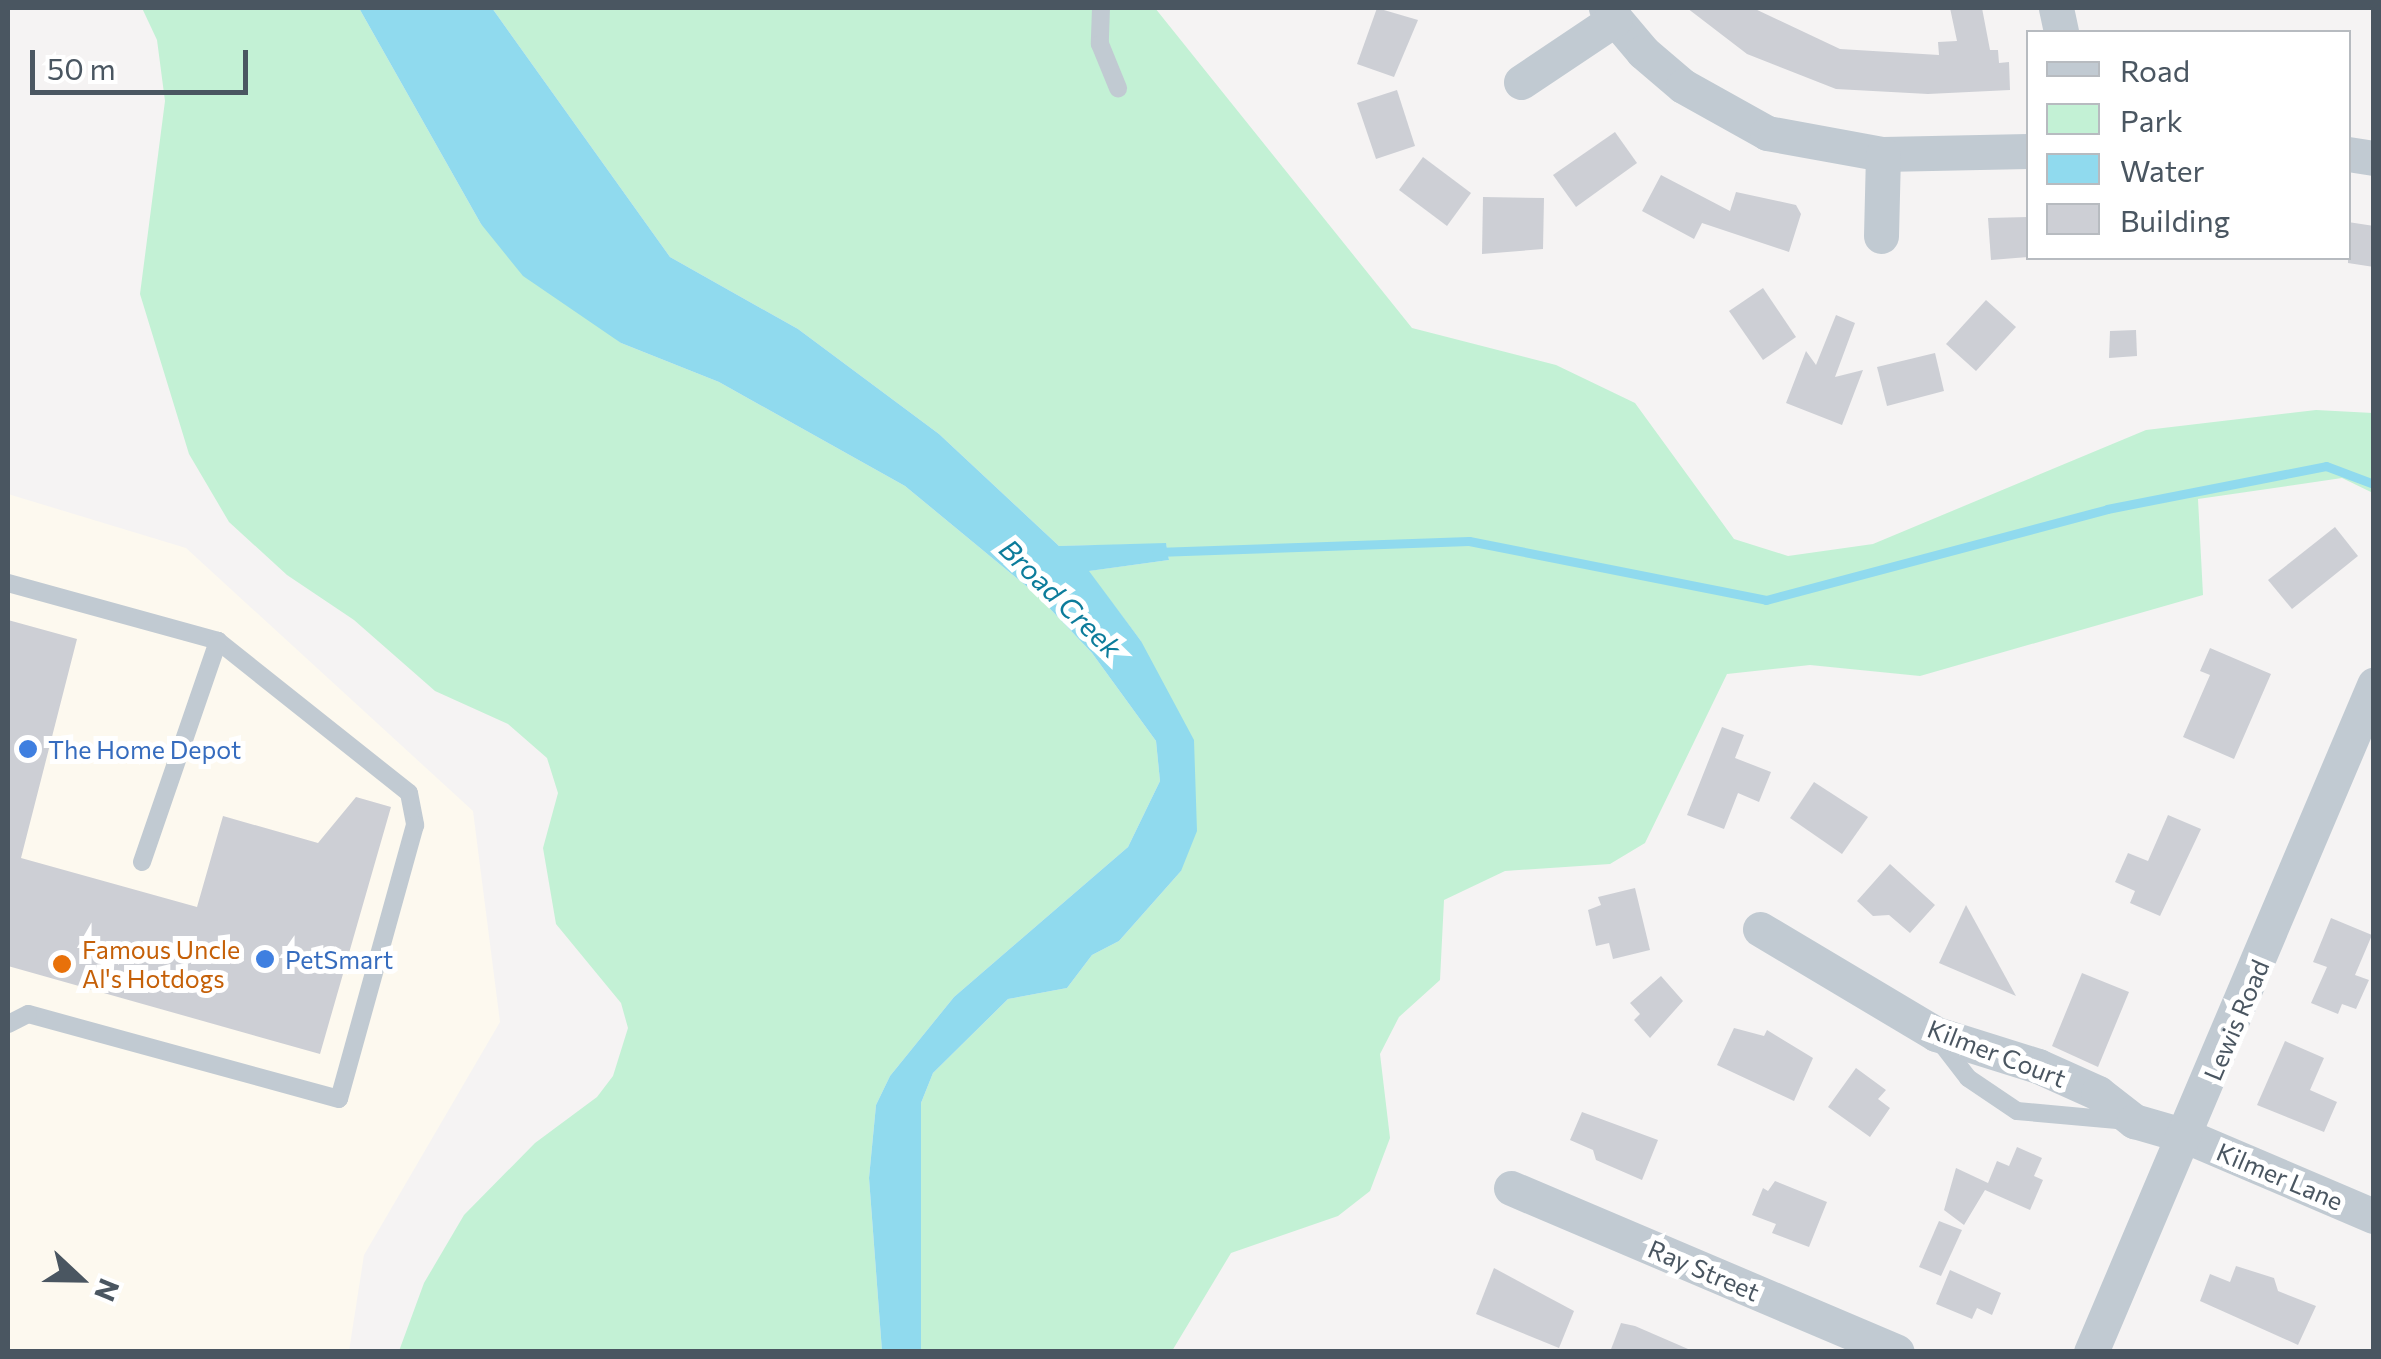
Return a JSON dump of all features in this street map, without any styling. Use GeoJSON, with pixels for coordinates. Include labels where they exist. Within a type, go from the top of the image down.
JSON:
{"type":"FeatureCollection","features":[{"type":"Feature","properties":{"kind":"street"},"geometry":{"type":"LineString","coordinates":[[1522,82],[1610,13],[1643,52],[1728,114],[1767,133],[1883,154],[2026,151]]}},
{"type":"Feature","properties":{"kind":"street"},"geometry":{"type":"LineString","coordinates":[[1881,236],[1883,154]]}},
{"type":"Feature","properties":{"kind":"street","name":"Lewis Road"},"geometry":{"type":"LineString","coordinates":[[2091,1352],[2186,1136],[2374,685]]}},
{"type":"Feature","properties":{"kind":"street","name":"Kilmer Court"},"geometry":{"type":"LineString","coordinates":[[1760,929],[1936,1034],[2038,1066],[2098,1093],[2134,1121],[2186,1136]]}},
{"type":"Feature","properties":{"kind":"street","name":"Kilmer Lane"},"geometry":{"type":"LineString","coordinates":[[2186,1136],[2374,1216]]}},
{"type":"Feature","properties":{"kind":"street","name":"Ray Street"},"geometry":{"type":"LineString","coordinates":[[1511,1188],[1898,1352]]}},
{"type":"Feature","properties":{"kind":"lane"},"geometry":{"type":"LineString","coordinates":[[1101,8],[1100,44],[1118,88]]}},
{"type":"Feature","properties":{"kind":"lane"},"geometry":{"type":"LineString","coordinates":[[8,584],[218,641],[409,793],[415,825],[339,1099],[28,1014],[8,1024]]}},
{"type":"Feature","properties":{"kind":"lane"},"geometry":{"type":"LineString","coordinates":[[142,862],[218,641]]}},
{"type":"Feature","properties":{"kind":"lane"},"geometry":{"type":"LineString","coordinates":[[1936,1034],[1968,1078],[2017,1111],[2134,1121]]}},
{"type":"Feature","properties":{"kind":"shaded area"},"geometry":{"type":"Polygon","coordinates":[[[8,494],[186,548],[473,811],[500,1022],[364,1255],[349,1351],[8,1351],[8,494]]]}},
{"type":"Feature","properties":{"kind":"green space"},"geometry":{"type":"Polygon","coordinates":[[[142,8],[359,8],[481,224],[621,343],[719,382],[905,486],[1036,594],[1092,653],[1156,741],[1160,781],[1128,847],[954,997],[890,1076],[876,1105],[869,1178],[882,1351],[399,1351],[424,1283],[464,1215],[535,1143],[597,1097],[613,1076],[628,1028],[621,1003],[556,924],[543,848],[558,793],[547,758],[508,724],[435,691],[354,620],[287,575],[229,522],[189,454],[140,294],[165,101],[157,40],[142,8]]]}},
{"type":"Feature","properties":{"kind":"green space"},"geometry":{"type":"Polygon","coordinates":[[[492,8],[1155,8],[1412,328],[1556,365],[1635,403],[1734,539],[1788,556],[1873,544],[2146,430],[2316,410],[2373,413],[2373,493],[2342,478],[2198,499],[2203,595],[1920,676],[1810,665],[1727,674],[1645,843],[1610,864],[1505,871],[1444,900],[1440,980],[1399,1017],[1380,1054],[1390,1138],[1370,1191],[1338,1216],[1231,1253],[1172,1351],[921,1351],[921,1103],[933,1073],[1008,999],[1067,988],[1092,955],[1119,941],[1181,871],[1141,641],[1088,571],[1169,560],[1166,544],[1059,546],[939,434],[798,329],[670,257],[492,8]]]}},
{"type":"Feature","properties":{"kind":"water","name":"Broad Creek"},"geometry":{"type":"Polygon","coordinates":[[[359,8],[492,8],[670,257],[798,329],[939,434],[1059,546],[1166,543],[1169,560],[1089,571],[1141,641],[1194,740],[1197,831],[1181,871],[1119,941],[1092,955],[1067,988],[1008,999],[933,1073],[921,1103],[921,1351],[882,1351],[869,1178],[876,1105],[890,1076],[954,997],[1128,847],[1160,781],[1156,741],[1092,653],[1036,594],[905,486],[719,382],[621,343],[523,276],[481,224],[359,8]]]}},
{"type":"Feature","properties":{"kind":"building"},"geometry":{"type":"Polygon","coordinates":[[[1377,8],[1418,20],[1394,77],[1357,64],[1377,8]]]}},
{"type":"Feature","properties":{"kind":"building"},"geometry":{"type":"Polygon","coordinates":[[[1687,8],[1753,8],[1840,49],[1939,55],[1938,42],[1957,41],[1950,8],[1982,8],[1990,50],[1998,50],[1999,63],[2009,62],[2010,90],[1928,94],[1836,89],[1747,54],[1687,8]]]}},
{"type":"Feature","properties":{"kind":"building"},"geometry":{"type":"Polygon","coordinates":[[[1397,90],[1415,146],[1376,159],[1357,103],[1397,90]]]}},
{"type":"Feature","properties":{"kind":"building"},"geometry":{"type":"Polygon","coordinates":[[[1615,132],[1637,163],[1576,207],[1553,175],[1615,132]]]}},
{"type":"Feature","properties":{"kind":"building"},"geometry":{"type":"Polygon","coordinates":[[[1423,157],[1471,193],[1447,226],[1399,190],[1423,157]]]}},
{"type":"Feature","properties":{"kind":"building"},"geometry":{"type":"Polygon","coordinates":[[[1661,175],[1730,211],[1736,192],[1796,205],[1801,214],[1789,252],[1702,223],[1694,239],[1642,211],[1661,175]]]}},
{"type":"Feature","properties":{"kind":"building"},"geometry":{"type":"Polygon","coordinates":[[[1483,197],[1544,198],[1543,249],[1482,254],[1483,197]]]}},
{"type":"Feature","properties":{"kind":"building"},"geometry":{"type":"Polygon","coordinates":[[[2026,217],[2026,257],[1991,260],[1988,218],[2026,217]]]}},
{"type":"Feature","properties":{"kind":"building"},"geometry":{"type":"Polygon","coordinates":[[[2351,222],[2374,226],[2374,267],[2348,263],[2351,222]]]}},
{"type":"Feature","properties":{"kind":"building"},"geometry":{"type":"Polygon","coordinates":[[[1763,288],[1796,337],[1763,360],[1729,311],[1763,288]]]}},
{"type":"Feature","properties":{"kind":"building"},"geometry":{"type":"Polygon","coordinates":[[[1986,300],[2016,327],[1976,371],[1946,344],[1986,300]]]}},
{"type":"Feature","properties":{"kind":"building"},"geometry":{"type":"Polygon","coordinates":[[[1836,315],[1855,323],[1835,377],[1863,370],[1842,425],[1786,403],[1806,351],[1816,365],[1836,315]]]}},
{"type":"Feature","properties":{"kind":"building"},"geometry":{"type":"Polygon","coordinates":[[[2136,330],[2137,356],[2109,358],[2110,331],[2136,330]]]}},
{"type":"Feature","properties":{"kind":"building"},"geometry":{"type":"Polygon","coordinates":[[[1935,353],[1944,391],[1887,406],[1877,367],[1935,353]]]}},
{"type":"Feature","properties":{"kind":"building"},"geometry":{"type":"Polygon","coordinates":[[[2335,527],[2358,556],[2292,609],[2268,580],[2335,527]]]}},
{"type":"Feature","properties":{"kind":"building"},"geometry":{"type":"Polygon","coordinates":[[[8,620],[77,639],[21,858],[197,907],[223,816],[318,843],[356,797],[391,807],[320,1054],[8,966],[8,620]]]}},
{"type":"Feature","properties":{"kind":"building"},"geometry":{"type":"Polygon","coordinates":[[[2210,648],[2271,674],[2234,759],[2183,737],[2210,675],[2200,671],[2210,648]]]}},
{"type":"Feature","properties":{"kind":"building"},"geometry":{"type":"Polygon","coordinates":[[[1722,727],[1744,735],[1735,758],[1771,772],[1759,802],[1738,793],[1724,829],[1687,815],[1722,727]]]}},
{"type":"Feature","properties":{"kind":"building"},"geometry":{"type":"Polygon","coordinates":[[[1814,782],[1868,817],[1842,854],[1790,818],[1814,782]]]}},
{"type":"Feature","properties":{"kind":"building"},"geometry":{"type":"Polygon","coordinates":[[[2168,815],[2201,829],[2160,916],[2130,903],[2135,891],[2115,882],[2128,853],[2148,861],[2168,815]]]}},
{"type":"Feature","properties":{"kind":"building"},"geometry":{"type":"Polygon","coordinates":[[[1890,864],[1935,905],[1910,933],[1889,915],[1873,916],[1857,901],[1890,864]]]}},
{"type":"Feature","properties":{"kind":"building"},"geometry":{"type":"Polygon","coordinates":[[[1635,888],[1650,950],[1613,959],[1609,943],[1596,946],[1588,910],[1601,905],[1598,897],[1635,888]]]}},
{"type":"Feature","properties":{"kind":"building"},"geometry":{"type":"Polygon","coordinates":[[[1966,905],[2016,996],[1939,963],[1966,905]]]}},
{"type":"Feature","properties":{"kind":"building"},"geometry":{"type":"Polygon","coordinates":[[[2331,918],[2372,935],[2355,975],[2369,980],[2356,1009],[2342,1004],[2338,1014],[2311,1003],[2327,967],[2313,962],[2331,918]]]}},
{"type":"Feature","properties":{"kind":"building"},"geometry":{"type":"Polygon","coordinates":[[[2082,973],[2129,992],[2098,1067],[2052,1046],[2082,973]]]}},
{"type":"Feature","properties":{"kind":"building"},"geometry":{"type":"Polygon","coordinates":[[[1661,976],[1683,1001],[1650,1038],[1634,1020],[1640,1014],[1630,1003],[1661,976]]]}},
{"type":"Feature","properties":{"kind":"building"},"geometry":{"type":"Polygon","coordinates":[[[1734,1028],[1764,1036],[1767,1030],[1813,1058],[1794,1101],[1717,1065],[1734,1028]]]}},
{"type":"Feature","properties":{"kind":"building"},"geometry":{"type":"Polygon","coordinates":[[[2285,1041],[2324,1058],[2310,1090],[2337,1102],[2324,1132],[2257,1105],[2285,1041]]]}},
{"type":"Feature","properties":{"kind":"building"},"geometry":{"type":"Polygon","coordinates":[[[1856,1068],[1886,1090],[1878,1099],[1890,1108],[1870,1137],[1828,1107],[1856,1068]]]}},
{"type":"Feature","properties":{"kind":"building"},"geometry":{"type":"Polygon","coordinates":[[[1582,1112],[1658,1140],[1642,1180],[1596,1160],[1593,1150],[1570,1140],[1582,1112]]]}},
{"type":"Feature","properties":{"kind":"building"},"geometry":{"type":"Polygon","coordinates":[[[2017,1147],[2042,1158],[2034,1176],[2043,1180],[2030,1210],[1985,1190],[1964,1225],[1944,1210],[1956,1168],[1988,1183],[1997,1161],[2009,1166],[2017,1147]]]}},
{"type":"Feature","properties":{"kind":"building"},"geometry":{"type":"Polygon","coordinates":[[[1775,1181],[1827,1202],[1809,1247],[1772,1233],[1776,1224],[1752,1215],[1763,1188],[1768,1191],[1775,1181]]]}},
{"type":"Feature","properties":{"kind":"building"},"geometry":{"type":"Polygon","coordinates":[[[1939,1221],[1962,1230],[1941,1276],[1919,1267],[1939,1221]]]}},
{"type":"Feature","properties":{"kind":"building"},"geometry":{"type":"Polygon","coordinates":[[[2236,1266],[2274,1278],[2278,1291],[2316,1306],[2298,1345],[2200,1301],[2210,1274],[2230,1282],[2236,1266]]]}},
{"type":"Feature","properties":{"kind":"building"},"geometry":{"type":"Polygon","coordinates":[[[1494,1268],[1574,1311],[1559,1348],[1476,1314],[1494,1268]]]}},
{"type":"Feature","properties":{"kind":"building"},"geometry":{"type":"Polygon","coordinates":[[[1950,1270],[2001,1293],[1992,1315],[1977,1308],[1972,1319],[1936,1304],[1950,1270]]]}},
{"type":"Feature","properties":{"kind":"building"},"geometry":{"type":"Polygon","coordinates":[[[1621,1323],[1635,1326],[1695,1352],[1610,1352],[1621,1323]]]}},
{"type":"Feature","properties":{"kind":"waterway"},"geometry":{"type":"LineString","coordinates":[[1156,552],[1469,541],[1766,600],[2107,509],[2326,466],[2374,484]]}},
{"type":"Feature","properties":{"kind":"place","name":"The Home Depot"},"geometry":{"type":"Point","coordinates":[28,749]}},
{"type":"Feature","properties":{"kind":"place","name":"PetSmart"},"geometry":{"type":"Point","coordinates":[265,959]}},
{"type":"Feature","properties":{"kind":"place","name":"Famous Uncle Al's Hotdogs"},"geometry":{"type":"Point","coordinates":[62,964]}}]}
